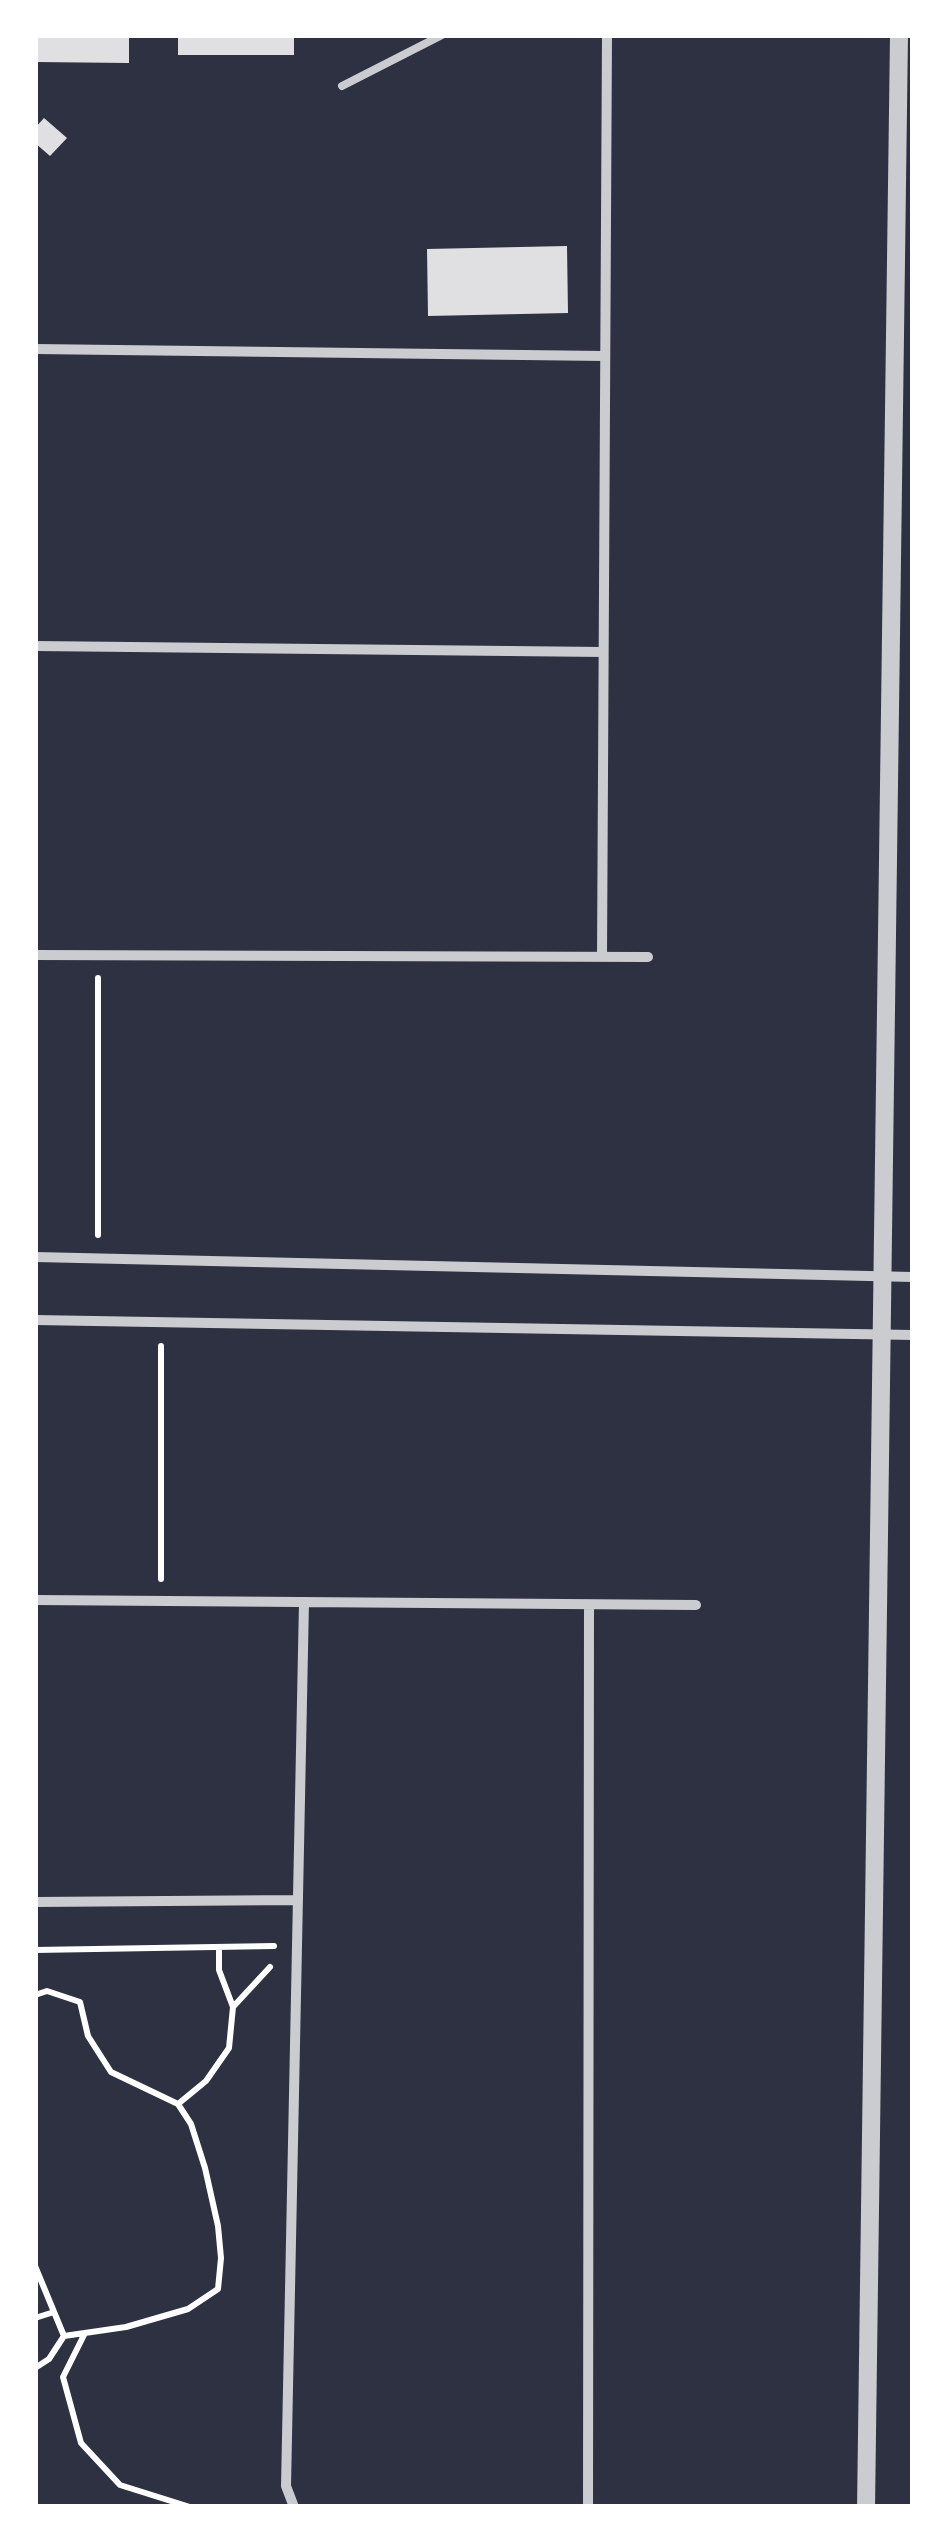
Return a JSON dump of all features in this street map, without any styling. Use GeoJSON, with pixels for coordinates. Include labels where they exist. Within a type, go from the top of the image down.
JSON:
{"type":"FeatureCollection","features":[{"type":"Feature","properties":{"kind":"street"},"geometry":{"type":"LineString","coordinates":[[602,956],[607,35]]}},
{"type":"Feature","properties":{"kind":"street"},"geometry":{"type":"LineString","coordinates":[[866,2507],[894,441],[904,348],[898,35]]}},
{"type":"Feature","properties":{"kind":"street"},"geometry":{"type":"LineString","coordinates":[[35,348],[604,356]]}},
{"type":"Feature","properties":{"kind":"street"},"geometry":{"type":"LineString","coordinates":[[894,441],[913,441]]}},
{"type":"Feature","properties":{"kind":"street"},"geometry":{"type":"LineString","coordinates":[[35,646],[603,652]]}},
{"type":"Feature","properties":{"kind":"street"},"geometry":{"type":"LineString","coordinates":[[35,955],[648,957]]}},
{"type":"Feature","properties":{"kind":"street"},"geometry":{"type":"LineString","coordinates":[[35,1256],[913,1277]]}},
{"type":"Feature","properties":{"kind":"street"},"geometry":{"type":"LineString","coordinates":[[35,1320],[913,1335]]}},
{"type":"Feature","properties":{"kind":"street"},"geometry":{"type":"LineString","coordinates":[[35,1600],[696,1605]]}},
{"type":"Feature","properties":{"kind":"street"},"geometry":{"type":"LineString","coordinates":[[294,2507],[286,2486],[304,1602]]}},
{"type":"Feature","properties":{"kind":"street"},"geometry":{"type":"LineString","coordinates":[[588,2507],[589,1605]]}},
{"type":"Feature","properties":{"kind":"street"},"geometry":{"type":"LineString","coordinates":[[35,1902],[297,1900]]}},
{"type":"Feature","properties":{"kind":"lane"},"geometry":{"type":"LineString","coordinates":[[342,86],[442,35]]}},
{"type":"Feature","properties":{"kind":"path"},"geometry":{"type":"LineString","coordinates":[[98,956],[98,1257]]}},
{"type":"Feature","properties":{"kind":"path"},"geometry":{"type":"LineString","coordinates":[[161,1320],[161,1601]]}},
{"type":"Feature","properties":{"kind":"path"},"geometry":{"type":"LineString","coordinates":[[35,1950],[299,1945]]}},
{"type":"Feature","properties":{"kind":"path"},"geometry":{"type":"LineString","coordinates":[[233,2007],[260,1975],[299,1945]]}},
{"type":"Feature","properties":{"kind":"path"},"geometry":{"type":"LineString","coordinates":[[178,2104],[206,2081],[229,2048],[233,2007],[219,1970],[219,1947]]}},
{"type":"Feature","properties":{"kind":"path"},"geometry":{"type":"LineString","coordinates":[[35,1995],[47,1992],[80,2002],[88,2036],[112,2072],[178,2104],[191,2124],[211,2192],[221,2258],[218,2289],[188,2308],[170,2316],[64,2336]]}},
{"type":"Feature","properties":{"kind":"path"},"geometry":{"type":"LineString","coordinates":[[35,2266],[64,2336]]}},
{"type":"Feature","properties":{"kind":"path"},"geometry":{"type":"LineString","coordinates":[[35,2318],[54,2312]]}},
{"type":"Feature","properties":{"kind":"path"},"geometry":{"type":"LineString","coordinates":[[84,2335],[63,2377],[81,2443],[120,2485],[190,2507]]}},
{"type":"Feature","properties":{"kind":"path"},"geometry":{"type":"LineString","coordinates":[[35,2368],[49,2359],[64,2336]]}},
{"type":"Feature","properties":{"kind":"building"},"geometry":{"type":"Polygon","coordinates":[[[35,35],[129,35],[129,63],[35,62],[35,35]]]}},
{"type":"Feature","properties":{"kind":"building"},"geometry":{"type":"Polygon","coordinates":[[[178,35],[294,35],[294,55],[178,55],[178,35]]]}},
{"type":"Feature","properties":{"kind":"building"},"geometry":{"type":"Polygon","coordinates":[[[44,118],[67,138],[50,156],[35,143],[35,128],[44,118]]]}},
{"type":"Feature","properties":{"kind":"building"},"geometry":{"type":"Polygon","coordinates":[[[567,246],[568,313],[428,316],[427,249],[567,246]]]}}]}
